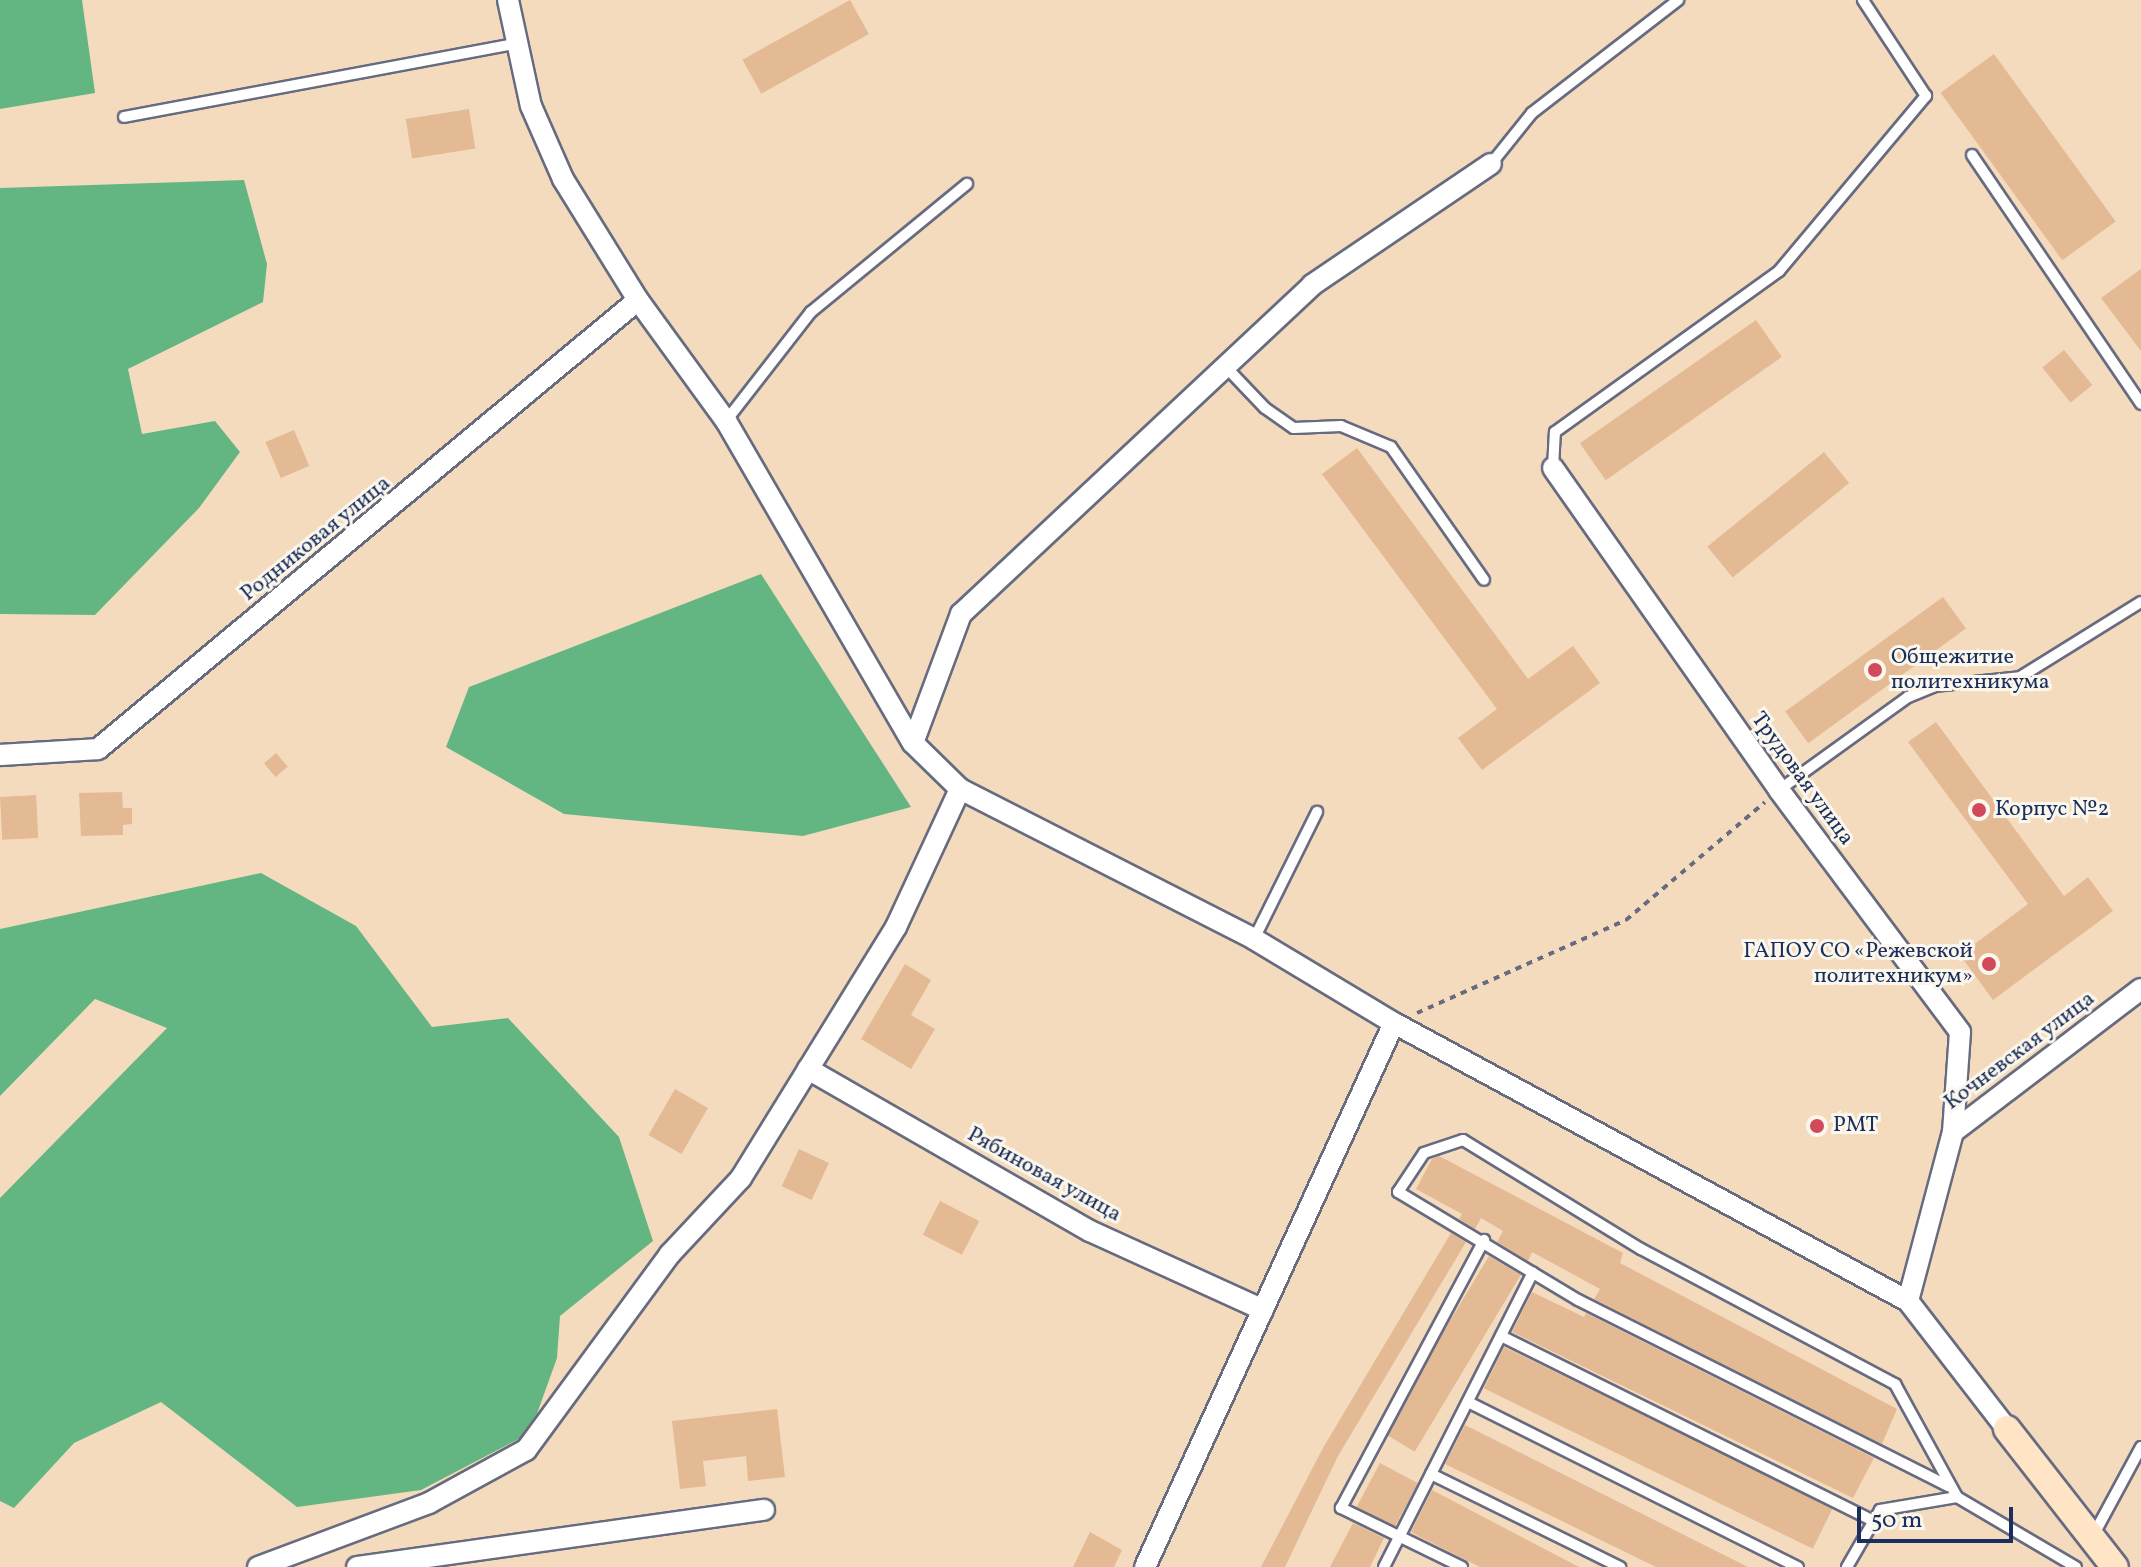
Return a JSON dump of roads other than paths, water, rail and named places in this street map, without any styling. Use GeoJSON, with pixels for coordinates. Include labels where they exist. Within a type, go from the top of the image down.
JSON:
{"type":"FeatureCollection","features":[{"type":"Feature","properties":{"kind":"street"},"geometry":{"type":"LineString","coordinates":[[508,0],[515,44],[531,106],[563,179],[638,300],[726,421],[913,743],[960,789],[1254,939],[1394,1023],[1908,1301],[2115,1567]]}},
{"type":"Feature","properties":{"kind":"street"},"geometry":{"type":"LineString","coordinates":[[913,743],[961,614],[1223,363],[1312,285],[1491,164]]}},
{"type":"Feature","properties":{"kind":"street","name":"Родниковая улица"},"geometry":{"type":"LineString","coordinates":[[0,755],[98,749],[638,300]]}},
{"type":"Feature","properties":{"kind":"street","name":"Трудовая улица"},"geometry":{"type":"LineString","coordinates":[[1553,468],[1779,790],[1960,1032],[1953,1132]]}},
{"type":"Feature","properties":{"kind":"street"},"geometry":{"type":"LineString","coordinates":[[258,1567],[429,1503],[526,1450],[670,1254],[741,1178],[896,927],[960,789]]}},
{"type":"Feature","properties":{"kind":"street","name":"Кочневская улица"},"geometry":{"type":"LineString","coordinates":[[1908,1301],[1953,1132],[2141,989]]}},
{"type":"Feature","properties":{"kind":"street"},"geometry":{"type":"LineString","coordinates":[[1145,1567],[1394,1023]]}},
{"type":"Feature","properties":{"kind":"street","name":"Рябиновая улица"},"geometry":{"type":"LineString","coordinates":[[808,1069],[1090,1231],[1263,1310]]}},
{"type":"Feature","properties":{"kind":"street"},"geometry":{"type":"LineString","coordinates":[[357,1567],[764,1510]]}},
{"type":"Feature","properties":{"kind":"lane"},"geometry":{"type":"LineString","coordinates":[[1491,164],[1532,113],[1678,0]]}},
{"type":"Feature","properties":{"kind":"lane"},"geometry":{"type":"LineString","coordinates":[[1553,468],[1555,432],[1779,271],[1926,96],[1863,0]]}},
{"type":"Feature","properties":{"kind":"lane"},"geometry":{"type":"LineString","coordinates":[[124,117],[515,44]]}},
{"type":"Feature","properties":{"kind":"lane"},"geometry":{"type":"LineString","coordinates":[[1972,155],[2141,404]]}},
{"type":"Feature","properties":{"kind":"lane"},"geometry":{"type":"LineString","coordinates":[[726,421],[811,312],[967,184]]}},
{"type":"Feature","properties":{"kind":"lane"},"geometry":{"type":"LineString","coordinates":[[1223,363],[1265,408],[1294,428],[1341,426],[1391,447],[1484,580]]}},
{"type":"Feature","properties":{"kind":"lane"},"geometry":{"type":"LineString","coordinates":[[1779,790],[1908,697],[1935,686],[2020,677],[2141,602]]}},
{"type":"Feature","properties":{"kind":"lane"},"geometry":{"type":"LineString","coordinates":[[1254,939],[1317,812]]}},
{"type":"Feature","properties":{"kind":"lane"},"geometry":{"type":"LineString","coordinates":[[1948,1486],[1578,1300],[1484,1240],[1398,1192],[1424,1153],[1463,1140],[1641,1249],[1895,1384],[1948,1486],[1957,1497],[2076,1567]]}},
{"type":"Feature","properties":{"kind":"lane"},"geometry":{"type":"LineString","coordinates":[[1462,1567],[1341,1508],[1484,1240]]}},
{"type":"Feature","properties":{"kind":"lane"},"geometry":{"type":"LineString","coordinates":[[1384,1567],[1533,1272]]}},
{"type":"Feature","properties":{"kind":"lane"},"geometry":{"type":"LineString","coordinates":[[1501,1336],[1874,1521]]}},
{"type":"Feature","properties":{"kind":"lane"},"geometry":{"type":"LineString","coordinates":[[1468,1402],[1798,1567]]}},
{"type":"Feature","properties":{"kind":"lane"},"geometry":{"type":"LineString","coordinates":[[2091,1539],[2141,1447]]}},
{"type":"Feature","properties":{"kind":"lane"},"geometry":{"type":"LineString","coordinates":[[1431,1474],[1620,1567]]}},
{"type":"Feature","properties":{"kind":"lane"},"geometry":{"type":"LineString","coordinates":[[1847,1567],[1880,1510],[1957,1497]]}},
{"type":"Feature","properties":{"kind":"place","name":"Общежитие политехникума"},"geometry":{"type":"Point","coordinates":[1875,670]}},
{"type":"Feature","properties":{"kind":"place","name":"Корпус №2"},"geometry":{"type":"Point","coordinates":[1979,810]}},
{"type":"Feature","properties":{"kind":"place","name":"ГАПОУ СО «Режевской политехникум»"},"geometry":{"type":"Point","coordinates":[1989,964]}},
{"type":"Feature","properties":{"kind":"place","name":"РМТ"},"geometry":{"type":"Point","coordinates":[1817,1126]}}]}
